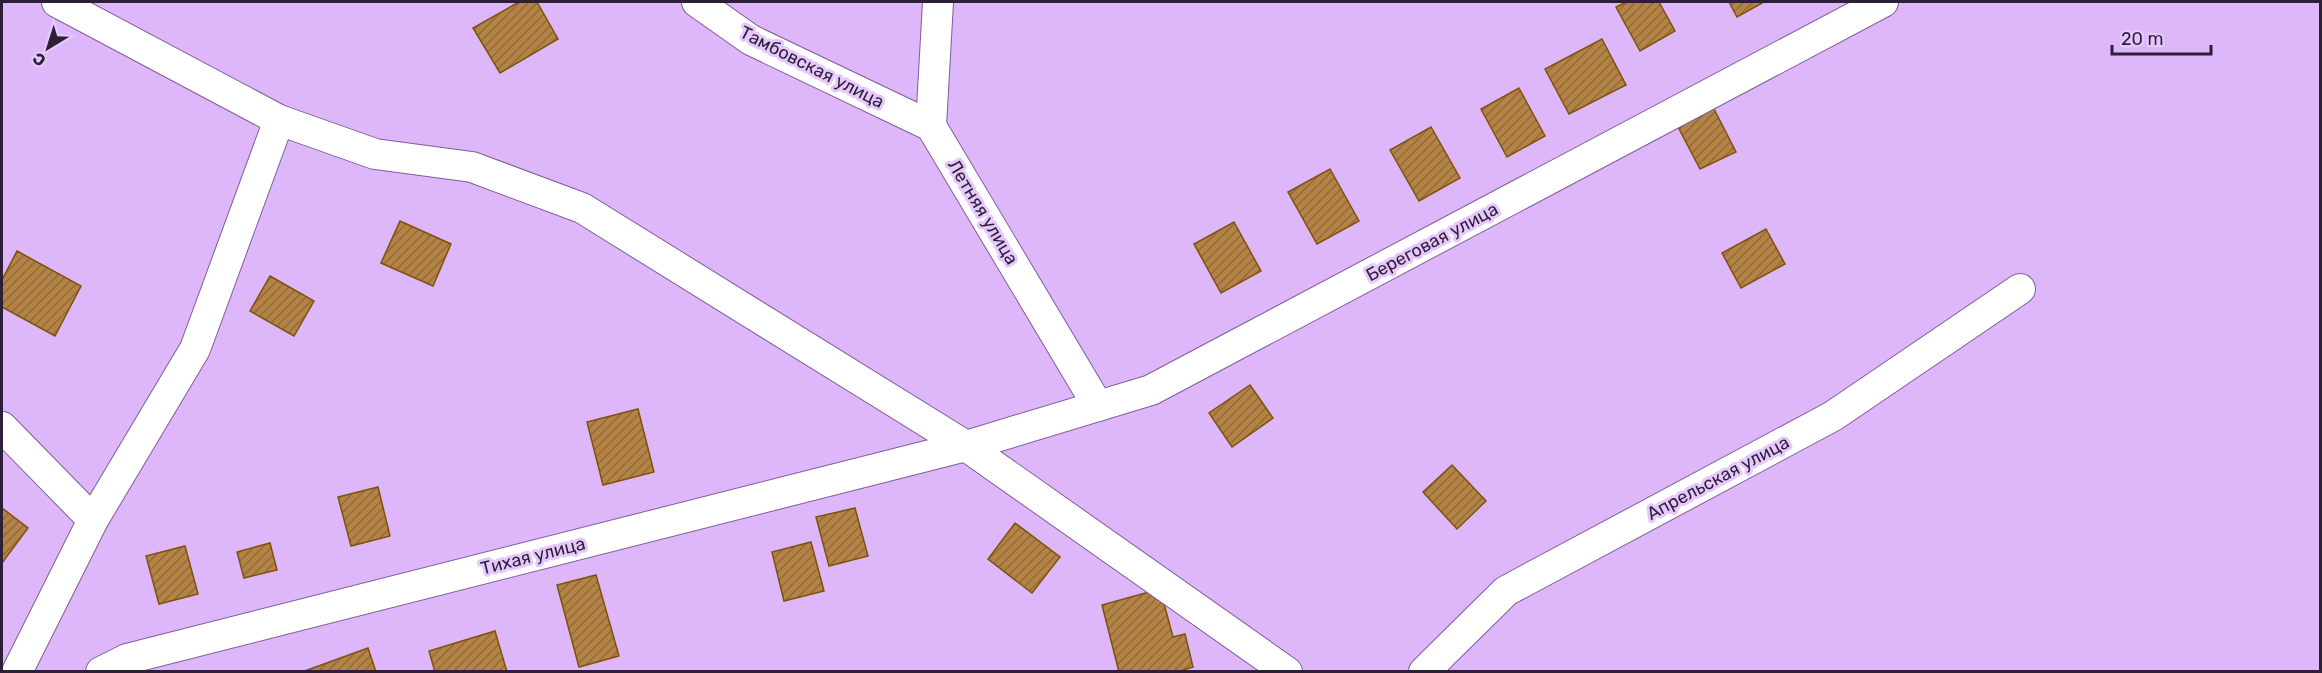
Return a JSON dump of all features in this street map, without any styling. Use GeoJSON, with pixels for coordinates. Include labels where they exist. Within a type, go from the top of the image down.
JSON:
{"type":"FeatureCollection","features":[{"type":"Feature","properties":{"kind":"street"},"geometry":{"type":"LineString","coordinates":[[57,2],[279,120],[375,154],[472,167],[582,208],[966,446],[1282,671]]}},
{"type":"Feature","properties":{"kind":"street","name":"Тамбовская улица"},"geometry":{"type":"LineString","coordinates":[[697,2],[751,40],[931,126]]}},
{"type":"Feature","properties":{"kind":"street"},"geometry":{"type":"LineString","coordinates":[[931,126],[938,2]]}},
{"type":"Feature","properties":{"kind":"street","name":"Береговая улица"},"geometry":{"type":"LineString","coordinates":[[966,446],[1151,390],[1883,2]]}},
{"type":"Feature","properties":{"kind":"street"},"geometry":{"type":"LineString","coordinates":[[17,672],[93,520],[195,349],[279,120]]}},
{"type":"Feature","properties":{"kind":"street","name":"Летняя улица"},"geometry":{"type":"LineString","coordinates":[[931,126],[1098,406]]}},
{"type":"Feature","properties":{"kind":"street","name":"Апрельская улица"},"geometry":{"type":"LineString","coordinates":[[1424,672],[1506,591],[1833,416],[2020,289]]}},
{"type":"Feature","properties":{"kind":"street"},"geometry":{"type":"LineString","coordinates":[[2,427],[93,520]]}},
{"type":"Feature","properties":{"kind":"street","name":"Тихая улица"},"geometry":{"type":"LineString","coordinates":[[101,672],[127,659],[966,446]]}},
{"type":"Feature","properties":{"kind":"building"},"geometry":{"type":"Polygon","coordinates":[[[519,2],[537,2],[558,39],[500,73],[473,28],[519,2]]]}},
{"type":"Feature","properties":{"kind":"building"},"geometry":{"type":"Polygon","coordinates":[[[1626,2],[1659,2],[1675,31],[1640,51],[1616,7],[1626,2]]]}},
{"type":"Feature","properties":{"kind":"building"},"geometry":{"type":"Polygon","coordinates":[[[1729,2],[1764,2],[1737,17],[1729,2]]]}},
{"type":"Feature","properties":{"kind":"building"},"geometry":{"type":"Polygon","coordinates":[[[1602,39],[1626,85],[1569,114],[1545,69],[1602,39]]]}},
{"type":"Feature","properties":{"kind":"building"},"geometry":{"type":"Polygon","coordinates":[[[1519,88],[1545,136],[1507,157],[1481,109],[1519,88]]]}},
{"type":"Feature","properties":{"kind":"building"},"geometry":{"type":"Polygon","coordinates":[[[1713,107],[1736,152],[1700,169],[1677,125],[1713,107]]]}},
{"type":"Feature","properties":{"kind":"building"},"geometry":{"type":"Polygon","coordinates":[[[1431,127],[1460,178],[1419,201],[1390,150],[1431,127]]]}},
{"type":"Feature","properties":{"kind":"building"},"geometry":{"type":"Polygon","coordinates":[[[1330,169],[1359,221],[1317,244],[1288,192],[1330,169]]]}},
{"type":"Feature","properties":{"kind":"building"},"geometry":{"type":"Polygon","coordinates":[[[400,221],[451,244],[433,286],[381,263],[400,221]]]}},
{"type":"Feature","properties":{"kind":"building"},"geometry":{"type":"Polygon","coordinates":[[[1234,222],[1261,271],[1221,293],[1194,244],[1234,222]]]}},
{"type":"Feature","properties":{"kind":"building"},"geometry":{"type":"Polygon","coordinates":[[[1766,229],[1785,264],[1741,288],[1722,253],[1766,229]]]}},
{"type":"Feature","properties":{"kind":"building"},"geometry":{"type":"Polygon","coordinates":[[[17,251],[81,286],[55,336],[2,307],[2,280],[17,251]]]}},
{"type":"Feature","properties":{"kind":"building"},"geometry":{"type":"Polygon","coordinates":[[[270,276],[314,301],[294,336],[250,311],[270,276]]]}},
{"type":"Feature","properties":{"kind":"building"},"geometry":{"type":"Polygon","coordinates":[[[1250,385],[1273,418],[1232,447],[1209,413],[1250,385]]]}},
{"type":"Feature","properties":{"kind":"building"},"geometry":{"type":"Polygon","coordinates":[[[638,409],[654,472],[603,485],[587,422],[638,409]]]}},
{"type":"Feature","properties":{"kind":"building"},"geometry":{"type":"Polygon","coordinates":[[[1452,465],[1486,501],[1457,529],[1423,492],[1452,465]]]}},
{"type":"Feature","properties":{"kind":"building"},"geometry":{"type":"Polygon","coordinates":[[[378,487],[390,536],[351,546],[338,497],[378,487]]]}},
{"type":"Feature","properties":{"kind":"building"},"geometry":{"type":"Polygon","coordinates":[[[2,508],[28,528],[2,563],[2,508]]]}},
{"type":"Feature","properties":{"kind":"building"},"geometry":{"type":"Polygon","coordinates":[[[855,508],[868,556],[829,566],[816,517],[855,508]]]}},
{"type":"Feature","properties":{"kind":"building"},"geometry":{"type":"Polygon","coordinates":[[[1015,523],[1060,557],[1032,593],[988,559],[1015,523]]]}},
{"type":"Feature","properties":{"kind":"building"},"geometry":{"type":"Polygon","coordinates":[[[811,542],[824,591],[784,601],[772,552],[811,542]]]}},
{"type":"Feature","properties":{"kind":"building"},"geometry":{"type":"Polygon","coordinates":[[[270,543],[277,570],[244,578],[237,552],[270,543]]]}},
{"type":"Feature","properties":{"kind":"building"},"geometry":{"type":"Polygon","coordinates":[[[185,546],[198,594],[159,604],[146,556],[185,546]]]}},
{"type":"Feature","properties":{"kind":"building"},"geometry":{"type":"Polygon","coordinates":[[[596,575],[619,656],[579,667],[557,585],[596,575]]]}},
{"type":"Feature","properties":{"kind":"building"},"geometry":{"type":"Polygon","coordinates":[[[1160,589],[1173,637],[1185,634],[1193,667],[1177,672],[1119,672],[1102,605],[1160,589]]]}},
{"type":"Feature","properties":{"kind":"building"},"geometry":{"type":"Polygon","coordinates":[[[495,631],[507,672],[435,672],[429,651],[495,631]]]}},
{"type":"Feature","properties":{"kind":"building"},"geometry":{"type":"Polygon","coordinates":[[[368,648],[376,672],[302,672],[368,648]]]}}]}
